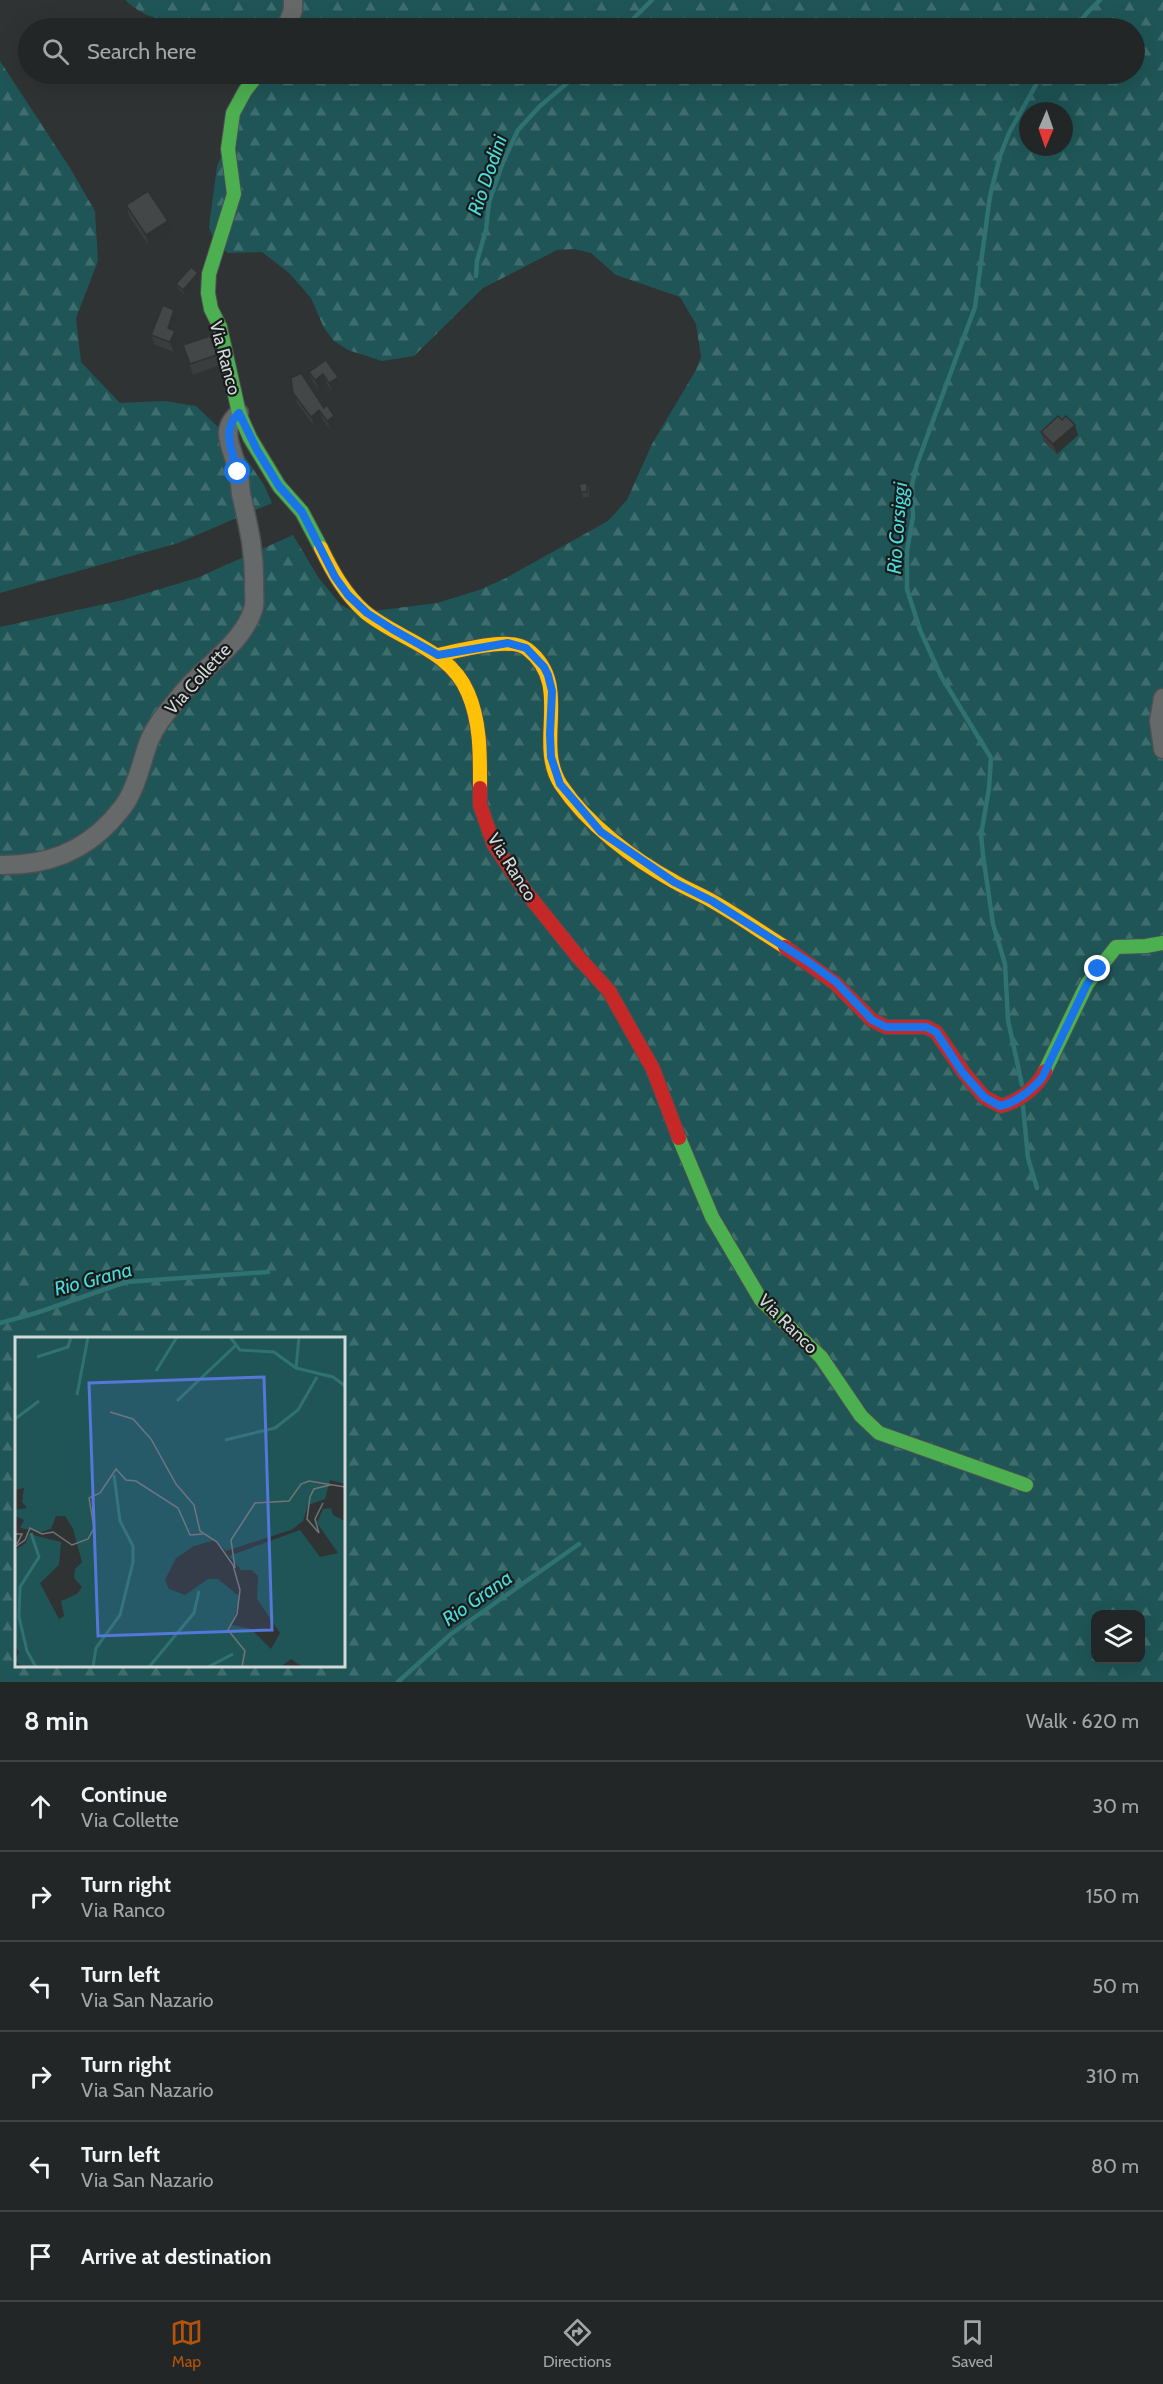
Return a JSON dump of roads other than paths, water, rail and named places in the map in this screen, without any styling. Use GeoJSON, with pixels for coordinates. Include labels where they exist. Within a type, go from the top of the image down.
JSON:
{"type":"FeatureCollection","features":[{"type":"Feature","properties":{"kind":"street"},"geometry":{"type":"LineString","coordinates":[[290,18],[293,10],[292,0]]}},
{"type":"Feature","properties":{"kind":"street","name":"Via Ranco"},"geometry":{"type":"LineString","coordinates":[[250,84],[233,113],[228,149],[234,194],[208,274],[207,293],[211,309],[220,327],[239,413],[257,450],[279,486],[302,512],[335,577],[348,595],[367,613],[438,655],[459,676],[468,692],[476,718],[480,759],[480,805],[494,845],[526,892],[609,991],[653,1069],[694,1180],[712,1217],[761,1300],[822,1358],[861,1416],[879,1433],[1026,1485]]}},
{"type":"Feature","properties":{"kind":"street","name":"Via Collette"},"geometry":{"type":"LineString","coordinates":[[0,865],[42,863],[66,855],[85,845],[102,831],[128,800],[158,724],[187,687],[213,662],[248,621],[254,605],[255,567],[249,522],[228,430],[232,419],[239,413]]}},
{"type":"Feature","properties":{"kind":"street"},"geometry":{"type":"LineString","coordinates":[[438,655],[508,643],[526,648],[544,667],[552,691],[551,757],[560,784],[601,832],[674,882],[712,901],[807,961],[836,982],[872,1020],[886,1027],[926,1027],[936,1032],[963,1073],[984,1097],[1000,1106],[1010,1105],[1023,1094],[1032,1091],[1042,1078],[1087,984],[1116,947],[1131,945],[1154,947],[1163,943]]}},
{"type":"Feature","properties":{"kind":"street"},"geometry":{"type":"LineString","coordinates":[[1163,698],[1159,721],[1163,749]]}},
{"type":"Feature","properties":{"kind":"waterway","name":"Rio Dodini"},"geometry":{"type":"LineString","coordinates":[[634,18],[652,0]]}},
{"type":"Feature","properties":{"kind":"waterway","name":"Rio Corsiggi"},"geometry":{"type":"LineString","coordinates":[[1083,18],[1100,0]]}},
{"type":"Feature","properties":{"kind":"waterway","name":"Rio Dodini"},"geometry":{"type":"LineString","coordinates":[[476,276],[477,261],[486,230],[489,202],[503,162],[518,130],[540,106],[566,84]]}},
{"type":"Feature","properties":{"kind":"waterway","name":"Rio Corsiggi"},"geometry":{"type":"LineString","coordinates":[[1022,1085],[1008,1020],[1005,964],[993,924],[981,835],[989,788],[991,758],[941,676],[920,630],[907,589],[907,551],[913,517],[912,485],[917,464],[975,307],[990,196],[1000,156],[1009,133],[1036,84]]}},
{"type":"Feature","properties":{"kind":"waterway","name":"Rio Corsiggi"},"geometry":{"type":"LineString","coordinates":[[1023,1106],[1028,1158],[1037,1188]]}},
{"type":"Feature","properties":{"kind":"waterway","name":"Rio Grana"},"geometry":{"type":"LineString","coordinates":[[0,1323],[126,1282],[268,1272]]}},
{"type":"Feature","properties":{"kind":"waterway","name":"Rio Grana"},"geometry":{"type":"LineString","coordinates":[[398,1682],[451,1634],[579,1544]]}}]}
